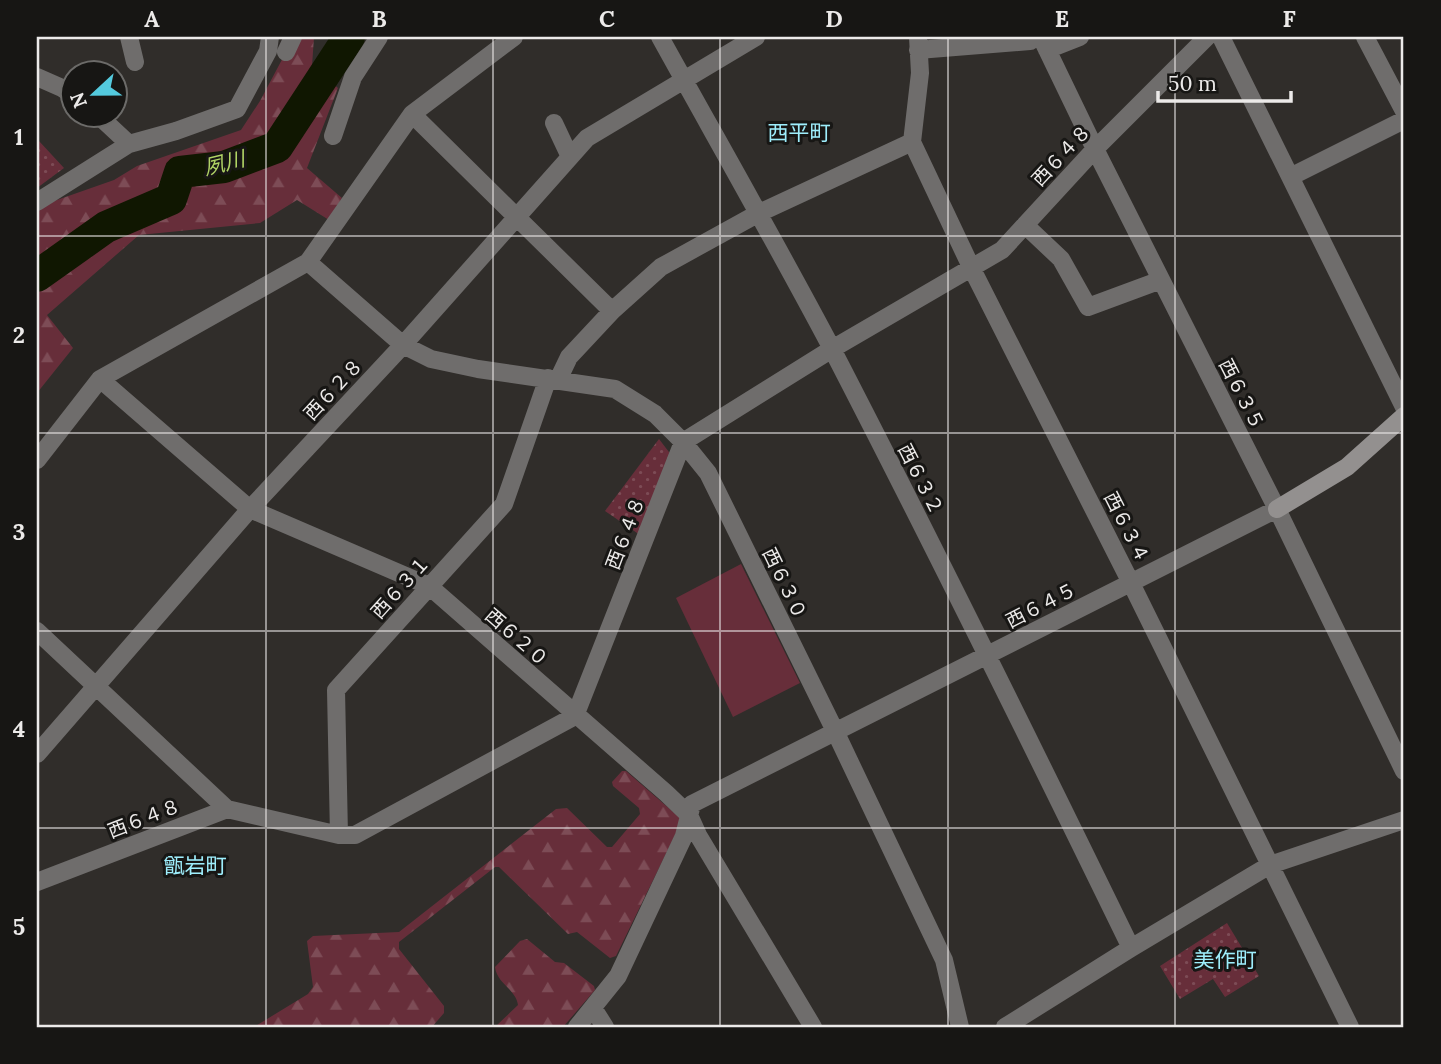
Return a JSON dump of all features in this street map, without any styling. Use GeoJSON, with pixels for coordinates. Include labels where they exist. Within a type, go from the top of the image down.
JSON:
{"type":"FeatureCollection","features":[{"type":"Feature","properties":{"kind":"street"},"geometry":{"type":"LineString","coordinates":[[129,37],[135,62]]}},
{"type":"Feature","properties":{"kind":"street"},"geometry":{"type":"LineString","coordinates":[[37,202],[129,144],[176,131],[237,109],[268,51],[270,37]]}},
{"type":"Feature","properties":{"kind":"street"},"geometry":{"type":"LineString","coordinates":[[333,136],[353,77],[379,37]]}},
{"type":"Feature","properties":{"kind":"street"},"geometry":{"type":"LineString","coordinates":[[37,460],[100,379],[308,262],[412,114],[514,37]]}},
{"type":"Feature","properties":{"kind":"street","name":"西６３２"},"geometry":{"type":"LineString","coordinates":[[660,37],[832,349],[988,655],[1131,948]]}},
{"type":"Feature","properties":{"kind":"street","name":"西６２８"},"geometry":{"type":"LineString","coordinates":[[37,754],[250,509],[403,345],[587,138],[756,37]]}},
{"type":"Feature","properties":{"kind":"street"},"geometry":{"type":"LineString","coordinates":[[912,142],[920,73],[918,44],[1030,41],[1031,37]]}},
{"type":"Feature","properties":{"kind":"street"},"geometry":{"type":"LineString","coordinates":[[1044,44],[1080,37]]}},
{"type":"Feature","properties":{"kind":"street","name":"西６４８"},"geometry":{"type":"LineString","coordinates":[[576,716],[683,442],[832,349],[1002,250],[1095,149],[1207,37]]}},
{"type":"Feature","properties":{"kind":"street"},"geometry":{"type":"LineString","coordinates":[[1221,37],[1404,407]]}},
{"type":"Feature","properties":{"kind":"street"},"geometry":{"type":"LineString","coordinates":[[1365,37],[1404,111]]}},
{"type":"Feature","properties":{"kind":"street","name":"西６３５"},"geometry":{"type":"LineString","coordinates":[[1044,44],[1277,509],[1404,771]]}},
{"type":"Feature","properties":{"kind":"street"},"geometry":{"type":"LineString","coordinates":[[37,77],[60,87]]}},
{"type":"Feature","properties":{"kind":"street"},"geometry":{"type":"LineString","coordinates":[[412,114],[612,312]]}},
{"type":"Feature","properties":{"kind":"street"},"geometry":{"type":"LineString","coordinates":[[1292,176],[1404,120]]}},
{"type":"Feature","properties":{"kind":"street"},"geometry":{"type":"LineString","coordinates":[[554,123],[570,157]]}},
{"type":"Feature","properties":{"kind":"street"},"geometry":{"type":"LineString","coordinates":[[114,130],[129,144]]}},
{"type":"Feature","properties":{"kind":"street","name":"西６３１"},"geometry":{"type":"LineString","coordinates":[[339,835],[336,690],[504,504],[553,379],[569,357],[661,267],[759,213],[912,142]]}},
{"type":"Feature","properties":{"kind":"street","name":"西６３４"},"geometry":{"type":"LineString","coordinates":[[912,142],[972,269],[1131,583],[1350,1027]]}},
{"type":"Feature","properties":{"kind":"street"},"geometry":{"type":"LineString","coordinates":[[1025,225],[1061,259],[1087,307],[1161,280]]}},
{"type":"Feature","properties":{"kind":"street","name":"西６３０"},"geometry":{"type":"LineString","coordinates":[[308,262],[403,345],[431,359],[615,390],[655,414],[683,442],[708,473],[944,960],[960,1027]]}},
{"type":"Feature","properties":{"kind":"street","name":"西６２０"},"geometry":{"type":"LineString","coordinates":[[100,379],[250,509],[429,586],[689,815],[698,835],[813,1027]]}},
{"type":"Feature","properties":{"kind":"street","name":"西６４５"},"geometry":{"type":"LineString","coordinates":[[689,815],[692,804],[1277,509],[1347,467],[1404,416]]}},
{"type":"Feature","properties":{"kind":"street"},"geometry":{"type":"LineString","coordinates":[[37,631],[227,809],[339,835],[355,835],[576,716]]}},
{"type":"Feature","properties":{"kind":"street","name":"西６４８"},"geometry":{"type":"LineString","coordinates":[[37,882],[227,809]]}},
{"type":"Feature","properties":{"kind":"street"},"geometry":{"type":"LineString","coordinates":[[577,1027],[618,976],[684,836],[689,815]]}},
{"type":"Feature","properties":{"kind":"street"},"geometry":{"type":"LineString","coordinates":[[1005,1027],[1270,865],[1404,820]]}},
{"type":"Feature","properties":{"kind":"street"},"geometry":{"type":"LineString","coordinates":[[593,1008],[604,1027]]}},
{"type":"Feature","properties":{"kind":"green space"},"geometry":{"type":"Polygon","coordinates":[[[299,37],[314,37],[312,66],[338,88],[307,168],[342,198],[329,220],[297,200],[260,223],[139,235],[47,315],[73,348],[37,393],[37,207],[114,180],[137,166],[241,130],[286,52],[299,37]]]}},
{"type":"Feature","properties":{"kind":"green space"},"geometry":{"type":"Polygon","coordinates":[[[39,141],[64,168],[37,188],[37,143],[39,141]]]}},
{"type":"Feature","properties":{"kind":"green space"},"geometry":{"type":"Polygon","coordinates":[[[659,439],[672,456],[640,535],[605,511],[659,439]]]}},
{"type":"Feature","properties":{"kind":"green space"},"geometry":{"type":"Polygon","coordinates":[[[741,564],[800,683],[733,717],[676,598],[741,564]]]}},
{"type":"Feature","properties":{"kind":"green space"},"geometry":{"type":"Polygon","coordinates":[[[622,771],[626,771],[679,817],[681,823],[616,956],[610,958],[577,932],[568,934],[499,867],[495,867],[399,942],[399,949],[444,1006],[444,1013],[432,1027],[254,1027],[308,994],[313,987],[307,941],[313,936],[399,932],[556,809],[567,808],[607,847],[612,847],[640,814],[639,808],[613,786],[612,782],[622,771]]]}},
{"type":"Feature","properties":{"kind":"green space"},"geometry":{"type":"Polygon","coordinates":[[[1227,923],[1259,976],[1225,997],[1213,979],[1180,999],[1160,966],[1227,923]]]}},
{"type":"Feature","properties":{"kind":"green space"},"geometry":{"type":"Polygon","coordinates":[[[527,939],[555,962],[564,963],[594,986],[595,990],[563,1027],[495,1027],[518,1005],[517,999],[499,978],[495,967],[520,941],[527,939]]]}},
{"type":"Feature","properties":{"kind":"waterway","name":"夙川"},"geometry":{"type":"LineString","coordinates":[[37,276],[106,227],[171,199],[180,172],[224,167],[277,147],[349,37]]}},
{"type":"Feature","properties":{"kind":"district","name":"西平町"},"geometry":{"type":"Point","coordinates":[799,132]}},
{"type":"Feature","properties":{"kind":"district","name":"甑岩町"},"geometry":{"type":"Point","coordinates":[195,865]}},
{"type":"Feature","properties":{"kind":"district","name":"美作町"},"geometry":{"type":"Point","coordinates":[1225,959]}}]}
